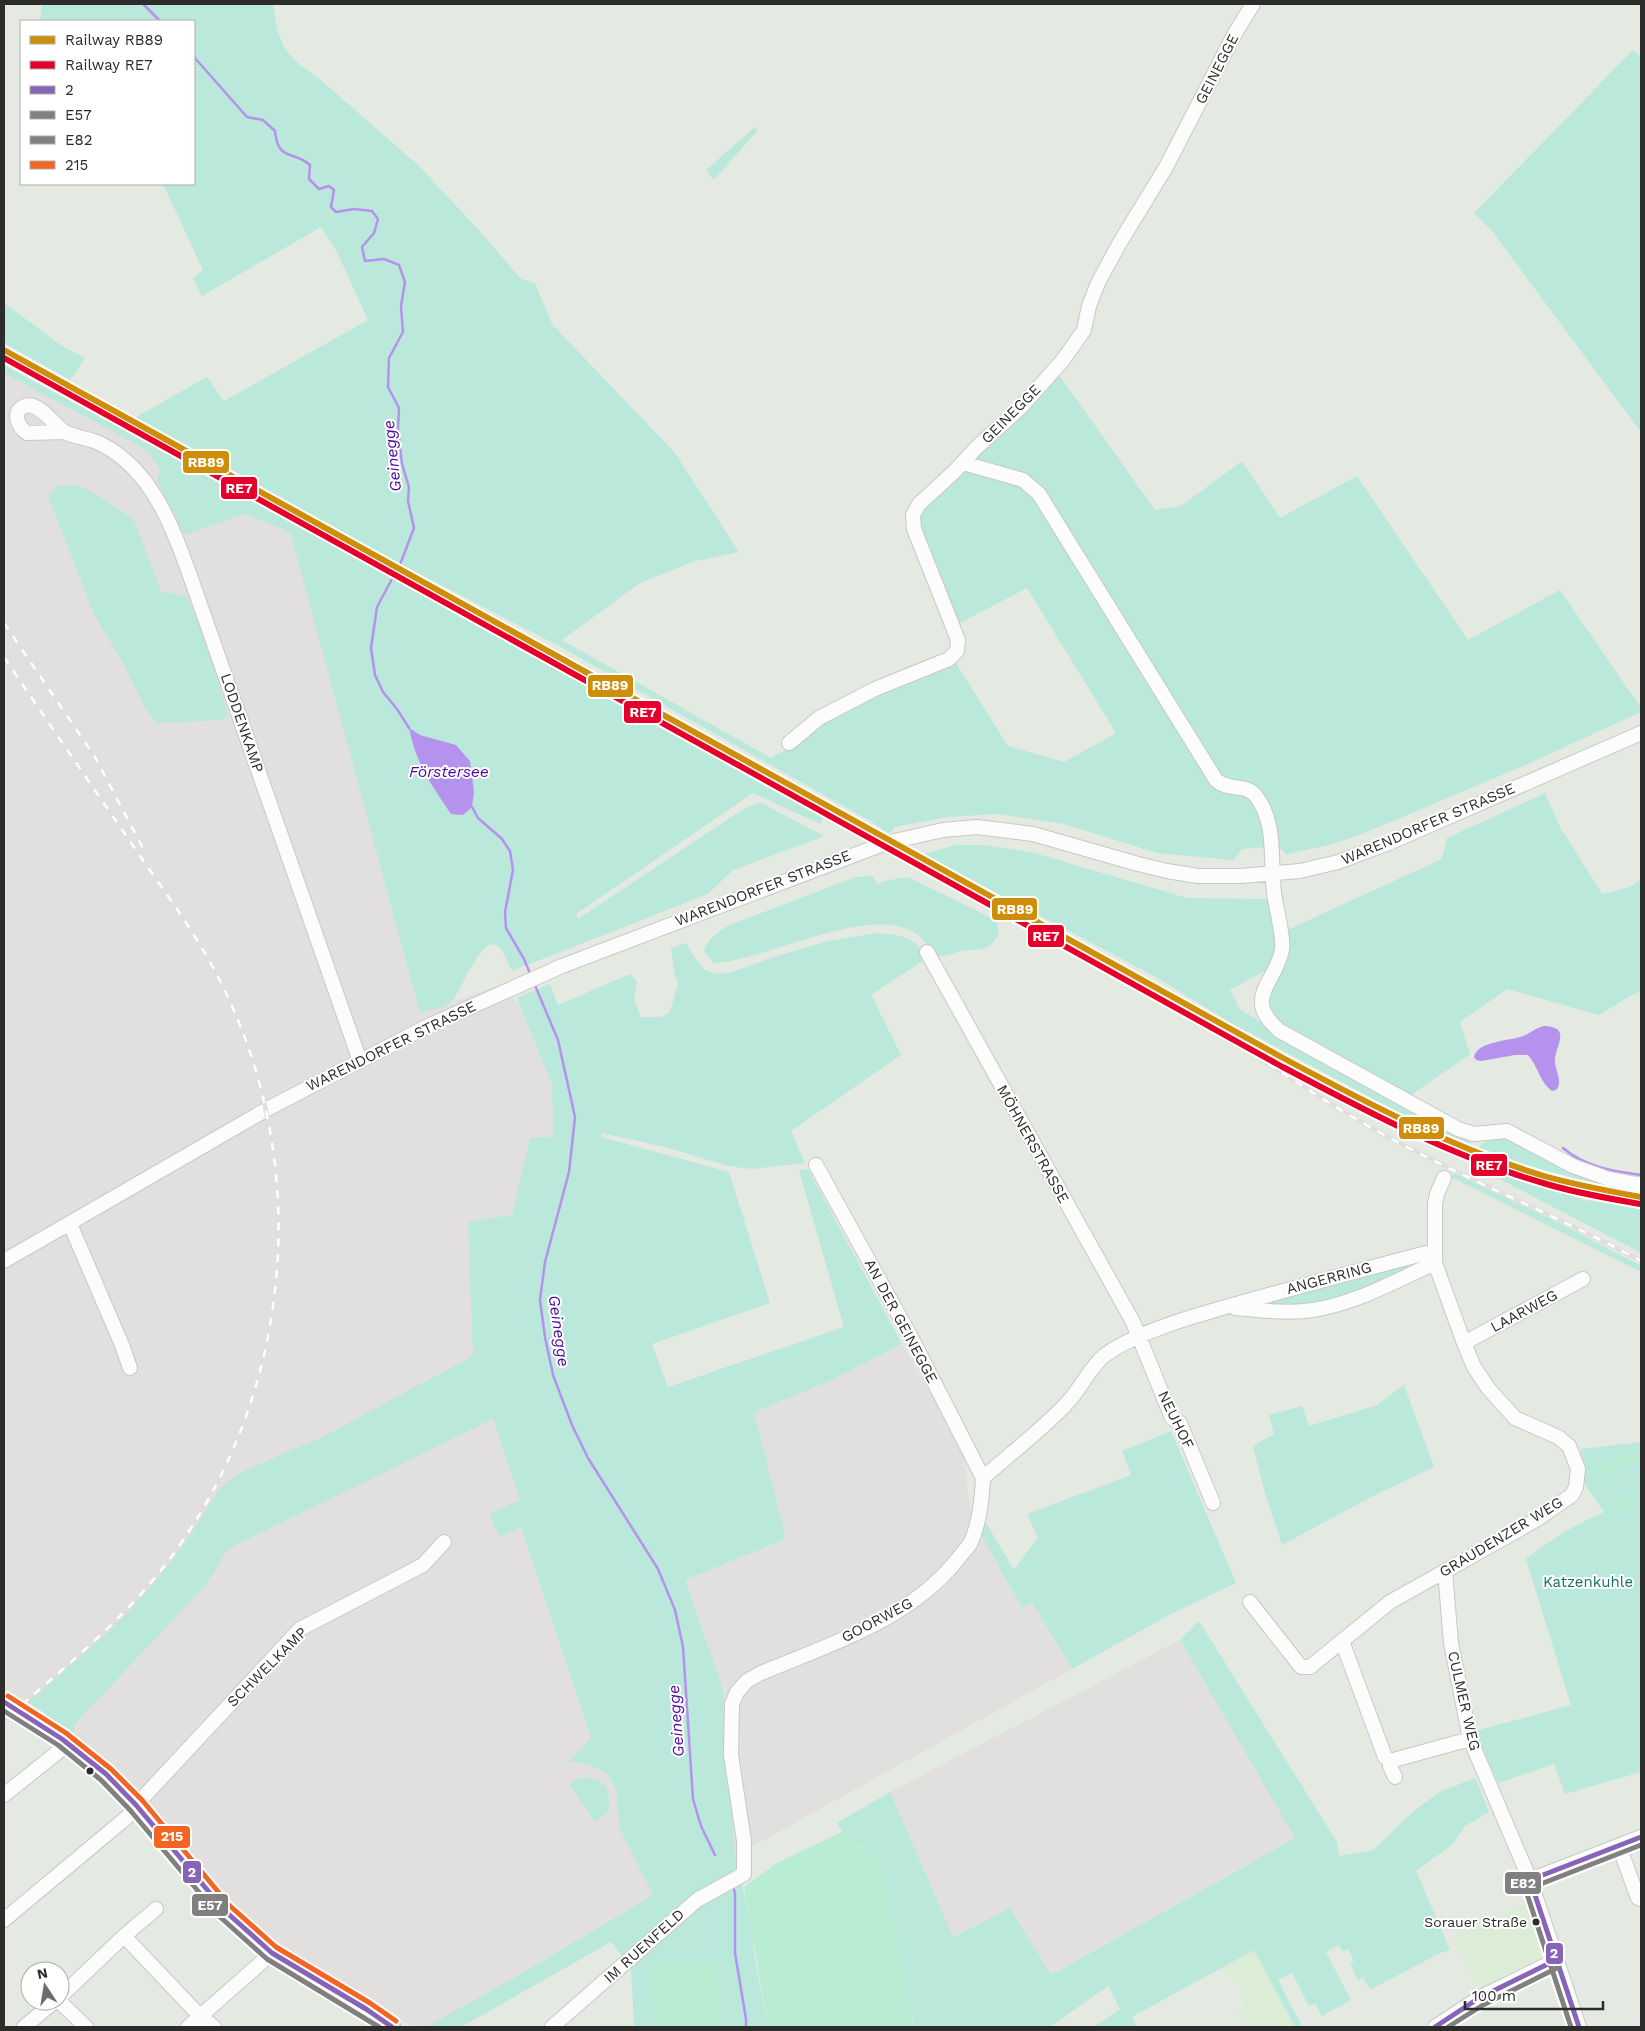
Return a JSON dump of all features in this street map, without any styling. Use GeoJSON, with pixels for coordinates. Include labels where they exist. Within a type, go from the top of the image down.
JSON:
{"type":"FeatureCollection","features":[{"type":"Feature","properties":{"kind":"main road"},"geometry":{"type":"LineString","coordinates":[[4,1702],[68,1744],[106,1774],[137,1807],[225,1910],[272,1953],[366,2009],[392,2027]]}},
{"type":"Feature","properties":{"kind":"street","name":"GEINEGGE"},"geometry":{"type":"LineString","coordinates":[[789,744],[819,718],[875,689],[949,659],[957,651],[958,640],[914,529],[913,516],[919,504],[1021,407],[1063,360],[1084,330],[1089,306],[1098,283],[1119,244],[1166,167],[1234,35],[1253,4]]}},
{"type":"Feature","properties":{"kind":"street","name":"LODDENKAMP"},"geometry":{"type":"LineString","coordinates":[[65,432],[102,444],[118,455],[148,485],[159,503],[179,545],[360,1061]]}},
{"type":"Feature","properties":{"kind":"street"},"geometry":{"type":"LineString","coordinates":[[976,448],[983,468]]}},
{"type":"Feature","properties":{"kind":"street"},"geometry":{"type":"LineString","coordinates":[[963,463],[1023,480],[1039,494],[1216,780],[1221,785],[1248,790],[1256,795],[1264,810],[1270,829],[1273,874],[1282,948],[1280,959],[1265,985],[1262,999],[1264,1008],[1273,1025],[1280,1031],[1447,1124],[1474,1134],[1508,1131],[1587,1172],[1609,1179],[1641,1185]]}},
{"type":"Feature","properties":{"kind":"street","name":"WARENDORFER STRASSE"},"geometry":{"type":"LineString","coordinates":[[4,1261],[270,1108],[426,1027],[562,966],[886,843],[943,830],[977,827],[1033,834],[1167,872],[1190,875],[1241,876],[1273,874],[1324,866],[1359,855],[1641,733]]}},
{"type":"Feature","properties":{"kind":"street","name":"MÖHNERSTRASSE"},"geometry":{"type":"LineString","coordinates":[[927,952],[1133,1322],[1139,1336]]}},
{"type":"Feature","properties":{"kind":"street","name":"AN DER GEINEGGE"},"geometry":{"type":"LineString","coordinates":[[816,1166],[912,1339],[983,1478]]}},
{"type":"Feature","properties":{"kind":"street"},"geometry":{"type":"LineString","coordinates":[[1435,1257],[1437,1194],[1444,1178]]}},
{"type":"Feature","properties":{"kind":"street"},"geometry":{"type":"LineString","coordinates":[[70,1224],[130,1368]]}},
{"type":"Feature","properties":{"kind":"street","name":"ANGERRING"},"geometry":{"type":"LineString","coordinates":[[1225,1307],[1279,1311],[1311,1310],[1341,1304],[1374,1292],[1435,1257]]}},
{"type":"Feature","properties":{"kind":"street","name":"ANGERRING"},"geometry":{"type":"LineString","coordinates":[[1139,1336],[1225,1307],[1435,1257]]}},
{"type":"Feature","properties":{"kind":"street","name":"GRAUDENZER WEG"},"geometry":{"type":"LineString","coordinates":[[1250,1602],[1301,1667],[1310,1667],[1390,1602],[1536,1520],[1572,1495],[1578,1479],[1578,1469],[1569,1446],[1558,1437],[1515,1418],[1488,1388],[1474,1366],[1464,1344],[1435,1257]]}},
{"type":"Feature","properties":{"kind":"street","name":"LAARWEG"},"geometry":{"type":"LineString","coordinates":[[1464,1344],[1583,1279]]}},
{"type":"Feature","properties":{"kind":"street"},"geometry":{"type":"LineString","coordinates":[[983,1478],[1075,1395],[1105,1355],[1139,1336]]}},
{"type":"Feature","properties":{"kind":"street","name":"NEUHOF"},"geometry":{"type":"LineString","coordinates":[[1139,1336],[1172,1418],[1180,1423],[1213,1503]]}},
{"type":"Feature","properties":{"kind":"street","name":"GOORWEG"},"geometry":{"type":"LineString","coordinates":[[744,1874],[744,1841],[731,1755],[732,1704],[737,1692],[747,1681],[761,1673],[859,1632],[886,1618],[912,1603],[944,1576],[971,1542],[982,1502],[983,1478]]}},
{"type":"Feature","properties":{"kind":"street","name":"SCHWELKAMP"},"geometry":{"type":"LineString","coordinates":[[4,1920],[137,1807],[300,1629],[423,1566],[444,1542]]}},
{"type":"Feature","properties":{"kind":"street","name":"CULMER WEG"},"geometry":{"type":"LineString","coordinates":[[1445,1571],[1451,1643],[1470,1740],[1530,1880],[1579,2027]]}},
{"type":"Feature","properties":{"kind":"street"},"geometry":{"type":"LineString","coordinates":[[1342,1641],[1395,1777]]}},
{"type":"Feature","properties":{"kind":"street"},"geometry":{"type":"LineString","coordinates":[[1390,1761],[1470,1740]]}},
{"type":"Feature","properties":{"kind":"street"},"geometry":{"type":"LineString","coordinates":[[4,1795],[68,1744]]}},
{"type":"Feature","properties":{"kind":"street"},"geometry":{"type":"LineString","coordinates":[[1530,1880],[1641,1837]]}},
{"type":"Feature","properties":{"kind":"street"},"geometry":{"type":"LineString","coordinates":[[1618,1846],[1638,1898],[1641,1899]]}},
{"type":"Feature","properties":{"kind":"street","name":"IM RUENFELD"},"geometry":{"type":"LineString","coordinates":[[552,2027],[697,1900],[744,1874]]}},
{"type":"Feature","properties":{"kind":"street"},"geometry":{"type":"LineString","coordinates":[[70,1987],[124,1936],[156,1909]]}},
{"type":"Feature","properties":{"kind":"street"},"geometry":{"type":"LineString","coordinates":[[124,1936],[200,2016],[214,2027]]}},
{"type":"Feature","properties":{"kind":"street"},"geometry":{"type":"LineString","coordinates":[[188,2027],[272,1953]]}},
{"type":"Feature","properties":{"kind":"street"},"geometry":{"type":"LineString","coordinates":[[1435,2027],[1479,1998],[1556,1960]]}},
{"type":"Feature","properties":{"kind":"street"},"geometry":{"type":"LineString","coordinates":[[24,2027],[44,2011]]}},
{"type":"Feature","properties":{"kind":"street"},"geometry":{"type":"LineString","coordinates":[[68,2011],[86,2027]]}},
{"type":"Feature","properties":{"kind":"shaded area"},"geometry":{"type":"Polygon","coordinates":[[[4,369],[63,397],[286,517],[420,1013],[503,984],[520,1007],[552,1085],[553,1137],[530,1138],[512,1215],[473,1329],[473,1356],[653,1895],[512,1979],[426,2027],[412,2027],[359,1991],[312,1967],[268,1935],[238,1908],[178,1843],[138,1794],[91,1749],[46,1714],[4,1688],[4,369]]]}},
{"type":"Feature","properties":{"kind":"shaded area"},"geometry":{"type":"Polygon","coordinates":[[[902,1344],[963,1449],[971,1516],[1022,1608],[1032,1603],[1072,1669],[735,1856],[723,1689],[685,1580],[786,1539],[754,1412],[828,1382],[902,1344]]]}},
{"type":"Feature","properties":{"kind":"shaded area"},"geometry":{"type":"Polygon","coordinates":[[[1180,1640],[1295,1838],[1050,1975],[1010,1908],[953,1937],[890,1792],[1180,1640]]]}},
{"type":"Feature","properties":{"kind":"shaded area"},"geometry":{"type":"Polygon","coordinates":[[[1529,1902],[1544,1949],[1541,1957],[1479,1989],[1453,1937],[1529,1902]]]}},
{"type":"Feature","properties":{"kind":"shaded area"},"geometry":{"type":"Polygon","coordinates":[[[1255,1950],[1295,2027],[1244,2027],[1237,2014],[1244,2010],[1240,1986],[1221,1968],[1255,1950]]]}},
{"type":"Feature","properties":{"kind":"shaded area"},"geometry":{"type":"Polygon","coordinates":[[[631,2023],[631,2027],[597,2027],[601,2025],[631,2023]]]}},
{"type":"Feature","properties":{"kind":"green space"},"geometry":{"type":"Polygon","coordinates":[[[42,4],[273,4],[277,30],[285,49],[300,65],[322,81],[417,164],[476,227],[521,279],[535,283],[552,324],[675,453],[739,552],[692,562],[640,583],[562,640],[771,758],[789,748],[821,719],[954,660],[1008,746],[1064,762],[1116,733],[1027,588],[956,625],[916,526],[918,509],[1057,372],[1155,510],[1181,506],[1242,461],[1280,518],[1357,476],[1468,640],[1560,590],[1641,708],[1641,712],[1521,767],[1362,834],[1330,845],[1286,854],[1278,846],[1242,849],[1233,860],[1157,853],[1064,824],[998,814],[947,817],[895,827],[889,834],[872,822],[557,645],[408,568],[136,417],[207,377],[224,401],[368,320],[336,250],[321,227],[202,296],[193,278],[203,270],[163,185],[195,185],[195,20],[40,20],[42,4]]]}},
{"type":"Feature","properties":{"kind":"green space"},"geometry":{"type":"Polygon","coordinates":[[[1633,50],[1641,57],[1641,432],[1492,231],[1474,213],[1633,50]]]}},
{"type":"Feature","properties":{"kind":"green space"},"geometry":{"type":"Polygon","coordinates":[[[755,127],[758,130],[714,180],[706,170],[755,127]]]}},
{"type":"Feature","properties":{"kind":"green space"},"geometry":{"type":"Polygon","coordinates":[[[4,303],[62,346],[85,358],[70,380],[4,343],[4,303]]]}},
{"type":"Feature","properties":{"kind":"green space"},"geometry":{"type":"Polygon","coordinates":[[[4,365],[389,573],[824,817],[820,824],[753,793],[576,914],[578,919],[742,810],[759,802],[824,836],[733,870],[708,894],[512,971],[501,949],[492,944],[479,955],[450,1003],[420,1013],[290,532],[245,514],[184,535],[157,482],[160,469],[148,452],[4,373],[4,365]]]}},
{"type":"Feature","properties":{"kind":"green space"},"geometry":{"type":"Polygon","coordinates":[[[78,485],[107,501],[134,520],[161,591],[187,597],[206,641],[228,715],[223,720],[156,723],[144,706],[124,665],[94,614],[48,496],[57,486],[78,485]]]}},
{"type":"Feature","properties":{"kind":"green space"},"geometry":{"type":"Polygon","coordinates":[[[1545,793],[1560,827],[1602,894],[1630,887],[1641,879],[1641,991],[1599,1015],[1507,989],[1460,1022],[1470,1054],[1407,1098],[1284,1028],[1273,1016],[1266,999],[1281,962],[1230,990],[1240,1009],[1289,1040],[1473,1139],[1468,1146],[1413,1120],[1231,1023],[1156,977],[923,854],[956,845],[984,845],[1031,852],[1187,898],[1269,899],[1274,936],[1442,859],[1447,838],[1545,793]]]}},
{"type":"Feature","properties":{"kind":"green space"},"geometry":{"type":"Polygon","coordinates":[[[873,876],[877,884],[908,877],[989,917],[997,923],[999,933],[995,940],[986,948],[965,950],[937,957],[934,957],[925,942],[918,935],[898,926],[874,925],[847,928],[818,935],[736,960],[714,963],[706,955],[704,949],[710,939],[727,926],[856,877],[873,876]]]}},
{"type":"Feature","properties":{"kind":"green space"},"geometry":{"type":"Polygon","coordinates":[[[877,933],[900,936],[912,941],[927,958],[871,995],[901,1055],[791,1131],[805,1163],[752,1169],[728,1166],[665,1147],[602,1133],[601,1137],[729,1172],[770,1303],[652,1344],[668,1387],[844,1327],[799,1170],[808,1169],[902,1344],[828,1382],[754,1412],[786,1539],[685,1580],[723,1689],[735,1856],[752,1927],[754,1954],[768,2027],[634,2027],[631,1967],[683,1920],[719,1894],[718,1888],[623,1957],[611,1942],[461,2027],[426,2027],[512,1979],[653,1895],[619,1827],[617,1791],[606,1772],[587,1764],[569,1761],[591,1737],[521,1527],[499,1537],[489,1515],[520,1500],[493,1419],[228,1549],[205,1586],[75,1724],[72,1735],[46,1714],[27,1702],[107,1633],[133,1607],[176,1556],[221,1488],[239,1473],[324,1436],[473,1356],[468,1222],[512,1215],[530,1138],[553,1137],[552,1085],[517,998],[550,984],[558,1005],[630,974],[637,981],[634,1000],[641,1017],[661,1017],[670,1012],[678,983],[671,948],[686,943],[705,970],[717,974],[732,972],[828,941],[877,933]]]}},
{"type":"Feature","properties":{"kind":"green space"},"geometry":{"type":"Polygon","coordinates":[[[1497,1136],[1511,1136],[1629,1188],[1596,1184],[1477,1149],[1486,1141],[1497,1136]]]}},
{"type":"Feature","properties":{"kind":"green space"},"geometry":{"type":"Polygon","coordinates":[[[1454,1173],[1557,1222],[1641,1265],[1641,1272],[1451,1177],[1454,1173]]]}},
{"type":"Feature","properties":{"kind":"green space"},"geometry":{"type":"Polygon","coordinates":[[[1500,1173],[1585,1200],[1641,1208],[1641,1253],[1498,1178],[1500,1173]]]}},
{"type":"Feature","properties":{"kind":"green space"},"geometry":{"type":"Polygon","coordinates":[[[1408,1265],[1409,1271],[1321,1305],[1259,1307],[1257,1302],[1408,1265]]]}},
{"type":"Feature","properties":{"kind":"green space"},"geometry":{"type":"Polygon","coordinates":[[[1404,1385],[1434,1467],[1373,1496],[1282,1545],[1265,1493],[1253,1446],[1274,1434],[1269,1415],[1302,1406],[1309,1426],[1377,1405],[1404,1385]]]}},
{"type":"Feature","properties":{"kind":"green space"},"geometry":{"type":"Polygon","coordinates":[[[1171,1431],[1236,1583],[1173,1613],[1072,1669],[1032,1603],[1022,1608],[971,1516],[985,1521],[1014,1570],[1038,1538],[1027,1514],[1131,1475],[1122,1451],[1171,1431]]]}},
{"type":"Feature","properties":{"kind":"green space","name":"Katzenkuhle"},"geometry":{"type":"Polygon","coordinates":[[[1641,1442],[1641,1772],[1565,1794],[1554,1764],[1498,1783],[1475,1731],[1571,1705],[1526,1559],[1564,1533],[1604,1512],[1582,1480],[1581,1449],[1641,1442]]]}},
{"type":"Feature","properties":{"kind":"green space"},"geometry":{"type":"Polygon","coordinates":[[[1641,1453],[1641,1461],[1623,1465],[1601,1477],[1594,1475],[1593,1471],[1602,1464],[1641,1453]]]}},
{"type":"Feature","properties":{"kind":"green space"},"geometry":{"type":"Polygon","coordinates":[[[1631,1494],[1636,1502],[1619,1513],[1613,1505],[1631,1494]]]}},
{"type":"Feature","properties":{"kind":"green space"},"geometry":{"type":"Polygon","coordinates":[[[1199,1621],[1337,1842],[1339,1856],[1373,1850],[1415,1810],[1440,1792],[1475,1778],[1489,1812],[1465,1826],[1453,1844],[1416,1871],[1450,1950],[1440,1953],[1370,1990],[1363,1977],[1358,1980],[1350,1963],[1354,1961],[1348,1949],[1343,1952],[1339,1945],[1326,1952],[1351,2000],[1322,2016],[1315,2003],[1309,2006],[1292,1973],[1278,1980],[1302,2026],[1295,2027],[1254,1950],[1132,2017],[1137,2027],[1094,2027],[1120,2009],[1108,1986],[1050,2027],[914,2027],[863,1847],[848,1837],[837,1823],[890,1792],[953,1937],[1010,1908],[1051,1975],[1295,1838],[1180,1640],[1199,1621]]]}},
{"type":"Feature","properties":{"kind":"green space"},"geometry":{"type":"Polygon","coordinates":[[[580,1778],[596,1779],[605,1785],[607,1790],[609,1811],[595,1822],[569,1784],[580,1778]]]}},
{"type":"Feature","properties":{"kind":"green space"},"geometry":{"type":"Polygon","coordinates":[[[842,1832],[876,1858],[884,1873],[914,2027],[768,2027],[744,1887],[777,1863],[842,1832]]]}},
{"type":"Feature","properties":{"kind":"green space"},"geometry":{"type":"Polygon","coordinates":[[[717,1961],[722,2027],[654,2027],[650,1966],[717,1961]]]}},
{"type":"Feature","properties":{"kind":"water","name":"Förstersee"},"geometry":{"type":"Polygon","coordinates":[[[409,728],[420,735],[456,745],[470,761],[474,792],[472,807],[463,815],[451,814],[431,783],[420,763],[409,728]]]}},
{"type":"Feature","properties":{"kind":"water"},"geometry":{"type":"Polygon","coordinates":[[[1544,1026],[1553,1027],[1560,1034],[1555,1057],[1559,1080],[1556,1090],[1552,1091],[1548,1088],[1528,1055],[1515,1055],[1481,1061],[1476,1060],[1474,1057],[1476,1052],[1487,1045],[1523,1036],[1544,1026]]]}},
{"type":"Feature","properties":{"kind":"waterway","name":"Geinegge"},"geometry":{"type":"LineString","coordinates":[[143,4],[159,20]]}},
{"type":"Feature","properties":{"kind":"waterway","name":"Geinegge"},"geometry":{"type":"LineString","coordinates":[[195,58],[247,117],[263,120],[275,131],[279,147],[283,151],[310,165],[309,179],[319,189],[329,186],[334,190],[331,207],[336,212],[354,209],[372,211],[378,219],[374,233],[362,247],[365,261],[384,259],[399,265],[405,282],[401,306],[403,332],[389,358],[388,387],[399,408],[398,429],[402,464],[409,487],[408,501],[414,528],[401,562],[377,607],[371,648],[375,675],[383,692],[409,728]]}},
{"type":"Feature","properties":{"kind":"waterway","name":"Geinegge"},"geometry":{"type":"LineString","coordinates":[[472,807],[478,818],[502,839],[510,851],[513,870],[505,912],[506,928],[524,959],[531,976]]}},
{"type":"Feature","properties":{"kind":"waterway","name":"Geinegge"},"geometry":{"type":"LineString","coordinates":[[534,983],[558,1040],[575,1117],[569,1172],[545,1262],[540,1300],[545,1337],[553,1375],[572,1425],[588,1458],[658,1569],[675,1610],[683,1647],[693,1799],[701,1826],[715,1855]]}},
{"type":"Feature","properties":{"kind":"waterway"},"geometry":{"type":"LineString","coordinates":[[1563,1148],[1590,1164],[1610,1170],[1641,1175]]}},
{"type":"Feature","properties":{"kind":"waterway","name":"Geinegge"},"geometry":{"type":"LineString","coordinates":[[733,1885],[735,1894],[735,1953],[746,2027]]}},
{"type":"Feature","properties":{"kind":"railway"},"geometry":{"type":"LineString","coordinates":[[4,623],[95,757],[146,854]]}},
{"type":"Feature","properties":{"kind":"railway"},"geometry":{"type":"LineString","coordinates":[[4,657],[185,920],[223,987],[251,1055],[269,1127],[278,1199],[277,1273],[266,1345],[246,1415],[217,1483],[179,1546],[141,1594],[97,1638],[4,1720]]}},
{"type":"Feature","properties":{"kind":"railway"},"geometry":{"type":"LineString","coordinates":[[1174,1004],[1332,1105],[1386,1136],[1641,1261]]}},
{"type":"Feature","properties":{"kind":"rail line","name":"RB89"},"geometry":{"type":"LineString","coordinates":[[4,350],[1283,1058],[1346,1091],[1443,1138],[1510,1165],[1568,1182],[1641,1197]]}},
{"type":"Feature","properties":{"kind":"rail line","name":"RE7"},"geometry":{"type":"LineString","coordinates":[[4,358],[1343,1099],[1408,1131],[1474,1160],[1567,1190],[1640,1204]]}},
{"type":"Feature","properties":{"kind":"transit line","name":"215"},"geometry":{"type":"LineString","coordinates":[[8,1696],[66,1733],[111,1769],[142,1800],[230,1906],[276,1947],[370,2003],[396,2021]]}},
{"type":"Feature","properties":{"kind":"transit line","name":"2"},"geometry":{"type":"LineString","coordinates":[[4,1702],[62,1739],[106,1774],[136,1805],[225,1911],[272,1953],[366,2009],[392,2027]]}},
{"type":"Feature","properties":{"kind":"transit line","name":"E57"},"geometry":{"type":"LineString","coordinates":[[4,1711],[58,1745],[101,1780],[130,1810],[219,1916],[267,1959],[379,2027]]}},
{"type":"Feature","properties":{"kind":"transit line","name":"2"},"geometry":{"type":"LineString","coordinates":[[1530,1880],[1641,1837]]}},
{"type":"Feature","properties":{"kind":"transit line","name":"E82"},"geometry":{"type":"LineString","coordinates":[[1533,1887],[1641,1845]]}},
{"type":"Feature","properties":{"kind":"transit line","name":"2"},"geometry":{"type":"LineString","coordinates":[[1530,1880],[1579,2027]]}},
{"type":"Feature","properties":{"kind":"transit line","name":"E82"},"geometry":{"type":"LineString","coordinates":[[1523,1882],[1571,2027]]}},
{"type":"Feature","properties":{"kind":"transit line","name":"2"},"geometry":{"type":"LineString","coordinates":[[1435,2027],[1479,1998],[1556,1960]]}},
{"type":"Feature","properties":{"kind":"transit line","name":"E82"},"geometry":{"type":"LineString","coordinates":[[1448,2027],[1483,2005],[1559,1967]]}},
{"type":"Feature","properties":{"kind":"place","name":"Sorauer Straße"},"geometry":{"type":"Point","coordinates":[1536,1922]}}]}
